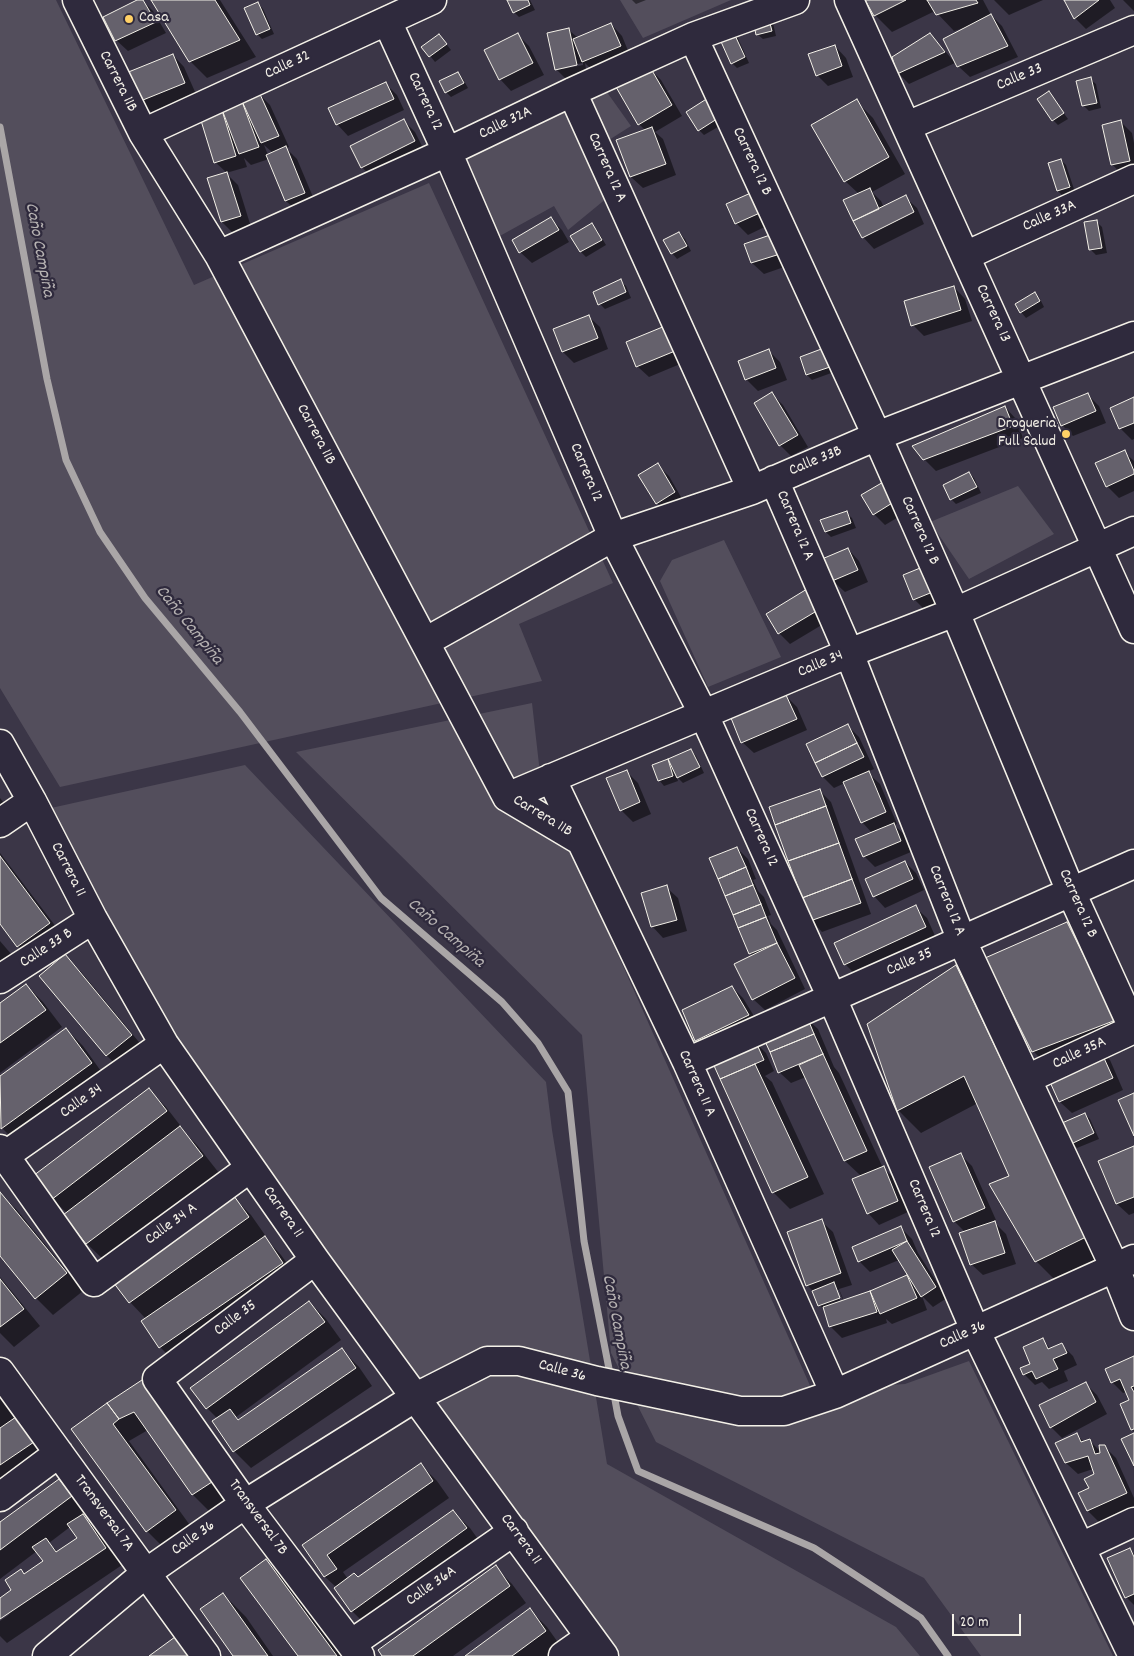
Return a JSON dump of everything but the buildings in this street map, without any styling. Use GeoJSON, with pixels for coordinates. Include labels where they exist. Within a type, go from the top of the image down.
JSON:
{"type":"FeatureCollection","features":[{"type":"Feature","properties":{"kind":"street","name":"Carrera 11B"},"geometry":{"type":"LineString","coordinates":[[76,0],[143,134],[219,255],[507,797],[581,841]]}},
{"type":"Feature","properties":{"kind":"street","name":"Calle 32"},"geometry":{"type":"LineString","coordinates":[[143,134],[432,0]]}},
{"type":"Feature","properties":{"kind":"street","name":"Calle 32A"},"geometry":{"type":"LineString","coordinates":[[219,255],[447,152],[693,37],[795,0]]}},
{"type":"Feature","properties":{"kind":"street","name":"Carrera 13"},"geometry":{"type":"LineString","coordinates":[[849,0],[1134,629]]}},
{"type":"Feature","properties":{"kind":"street","name":"Carrera 12"},"geometry":{"type":"LineString","coordinates":[[387,21],[447,152],[613,537],[704,715],[832,998],[975,1330],[1133,1656]]}},
{"type":"Feature","properties":{"kind":"street","name":"Calle 33"},"geometry":{"type":"LineString","coordinates":[[906,126],[1134,30]]}},
{"type":"Feature","properties":{"kind":"street","name":"Carrera 12 B"},"geometry":{"type":"LineString","coordinates":[[693,37],[878,436],[955,612],[1071,892],[1134,1029]]}},
{"type":"Feature","properties":{"kind":"street","name":"Carrera 12 A"},"geometry":{"type":"LineString","coordinates":[[572,92],[763,485],[849,653],[962,941],[1027,1079],[1124,1264],[1134,1316]]}},
{"type":"Feature","properties":{"kind":"street","name":"Calle 33A"},"geometry":{"type":"LineString","coordinates":[[965,256],[1134,179]]}},
{"type":"Feature","properties":{"kind":"street","name":"Calle 33B"},"geometry":{"type":"LineString","coordinates":[[425,642],[613,537],[763,485],[878,436],[1022,379],[1133,339]]}},
{"type":"Feature","properties":{"kind":"street","name":"Calle 34"},"geometry":{"type":"LineString","coordinates":[[507,797],[849,653],[955,612],[1134,532]]}},
{"type":"Feature","properties":{"kind":"street","name":"Carrera 11"},"geometry":{"type":"LineString","coordinates":[[0,744],[32,801],[93,920],[164,1044],[315,1260],[597,1646]]}},
{"type":"Feature","properties":{"kind":"street","name":"Carrera 11 A"},"geometry":{"type":"LineString","coordinates":[[551,778],[687,1062],[834,1394]]}},
{"type":"Feature","properties":{"kind":"street"},"geometry":{"type":"LineString","coordinates":[[0,823],[32,801]]}},
{"type":"Feature","properties":{"kind":"street","name":"Calle 35"},"geometry":{"type":"LineString","coordinates":[[687,1062],[1134,864]]}},
{"type":"Feature","properties":{"kind":"street","name":"Calle 33 B"},"geometry":{"type":"LineString","coordinates":[[0,980],[93,920]]}},
{"type":"Feature","properties":{"kind":"street","name":"Calle 35A"},"geometry":{"type":"LineString","coordinates":[[1027,1079],[1134,1029]]}},
{"type":"Feature","properties":{"kind":"street","name":"Calle 34"},"geometry":{"type":"LineString","coordinates":[[2,1155],[164,1044]]}},
{"type":"Feature","properties":{"kind":"street","name":"Calle 34 A"},"geometry":{"type":"LineString","coordinates":[[2,1155],[94,1282],[250,1168]]}},
{"type":"Feature","properties":{"kind":"street","name":"Calle 35"},"geometry":{"type":"LineString","coordinates":[[157,1379],[315,1260]]}},
{"type":"Feature","properties":{"kind":"street","name":"Calle 36"},"geometry":{"type":"LineString","coordinates":[[47,1656],[146,1573],[245,1504],[416,1396],[487,1361],[519,1361],[641,1391],[740,1411],[784,1411],[834,1394],[1124,1264]]}},
{"type":"Feature","properties":{"kind":"street","name":"Transversal 7A"},"geometry":{"type":"LineString","coordinates":[[0,1372],[206,1656]]}},
{"type":"Feature","properties":{"kind":"street","name":"Transversal 7B"},"geometry":{"type":"LineString","coordinates":[[157,1379],[245,1504],[355,1650]]}},
{"type":"Feature","properties":{"kind":"street"},"geometry":{"type":"LineString","coordinates":[[0,1498],[59,1453]]}},
{"type":"Feature","properties":{"kind":"street"},"geometry":{"type":"LineString","coordinates":[[1081,1547],[1134,1522]]}},
{"type":"Feature","properties":{"kind":"street","name":"Calle 36A"},"geometry":{"type":"LineString","coordinates":[[355,1650],[514,1531]]}},
{"type":"Feature","properties":{"kind":"street"},"geometry":{"type":"LineString","coordinates":[[563,1656],[597,1646]]}},
{"type":"Feature","properties":{"kind":"shaded area"},"geometry":{"type":"Polygon","coordinates":[[[0,0],[56,0],[194,285],[429,183],[613,583],[519,624],[542,681],[60,787],[0,688],[0,0]]]}},
{"type":"Feature","properties":{"kind":"shaded area"},"geometry":{"type":"Polygon","coordinates":[[[620,0],[731,0],[643,38],[620,0]]]}},
{"type":"Feature","properties":{"kind":"shaded area"},"geometry":{"type":"Polygon","coordinates":[[[604,88],[631,126],[601,145],[579,99],[604,88]]]}},
{"type":"Feature","properties":{"kind":"shaded area"},"geometry":{"type":"Polygon","coordinates":[[[564,105],[607,198],[568,230],[554,206],[498,237],[452,161],[564,105]]]}},
{"type":"Feature","properties":{"kind":"shaded area"},"geometry":{"type":"Polygon","coordinates":[[[1018,486],[1054,534],[969,579],[930,522],[1018,486]]]}},
{"type":"Feature","properties":{"kind":"shaded area"},"geometry":{"type":"Polygon","coordinates":[[[724,540],[781,657],[708,687],[660,581],[672,560],[724,540]]]}},
{"type":"Feature","properties":{"kind":"shaded area"},"geometry":{"type":"Polygon","coordinates":[[[532,703],[541,782],[812,1390],[905,1384],[969,1361],[1113,1656],[981,1656],[924,1578],[656,1442],[611,1353],[582,1035],[296,752],[532,703]]]}},
{"type":"Feature","properties":{"kind":"shaded area"},"geometry":{"type":"Polygon","coordinates":[[[245,765],[546,1082],[552,1130],[607,1464],[896,1627],[920,1656],[616,1656],[175,1059],[42,810],[245,765]]]}},
{"type":"Feature","properties":{"kind":"waterway","name":"Caño Campiña"},"geometry":{"type":"LineString","coordinates":[[0,127],[47,379],[66,460],[100,532],[145,598],[240,712],[381,898],[502,1002],[538,1043],[568,1092],[584,1241],[611,1379]]}},
{"type":"Feature","properties":{"kind":"waterway","name":"Caño Campiña"},"geometry":{"type":"LineString","coordinates":[[613,1389],[618,1416],[638,1471],[814,1548],[921,1618],[948,1656]]}},
{"type":"Feature","properties":{"kind":"place","name":"Casa"},"geometry":{"type":"Point","coordinates":[129,19]}},
{"type":"Feature","properties":{"kind":"place","name":"Drogueria Full Salud"},"geometry":{"type":"Point","coordinates":[1066,434]}}]}
